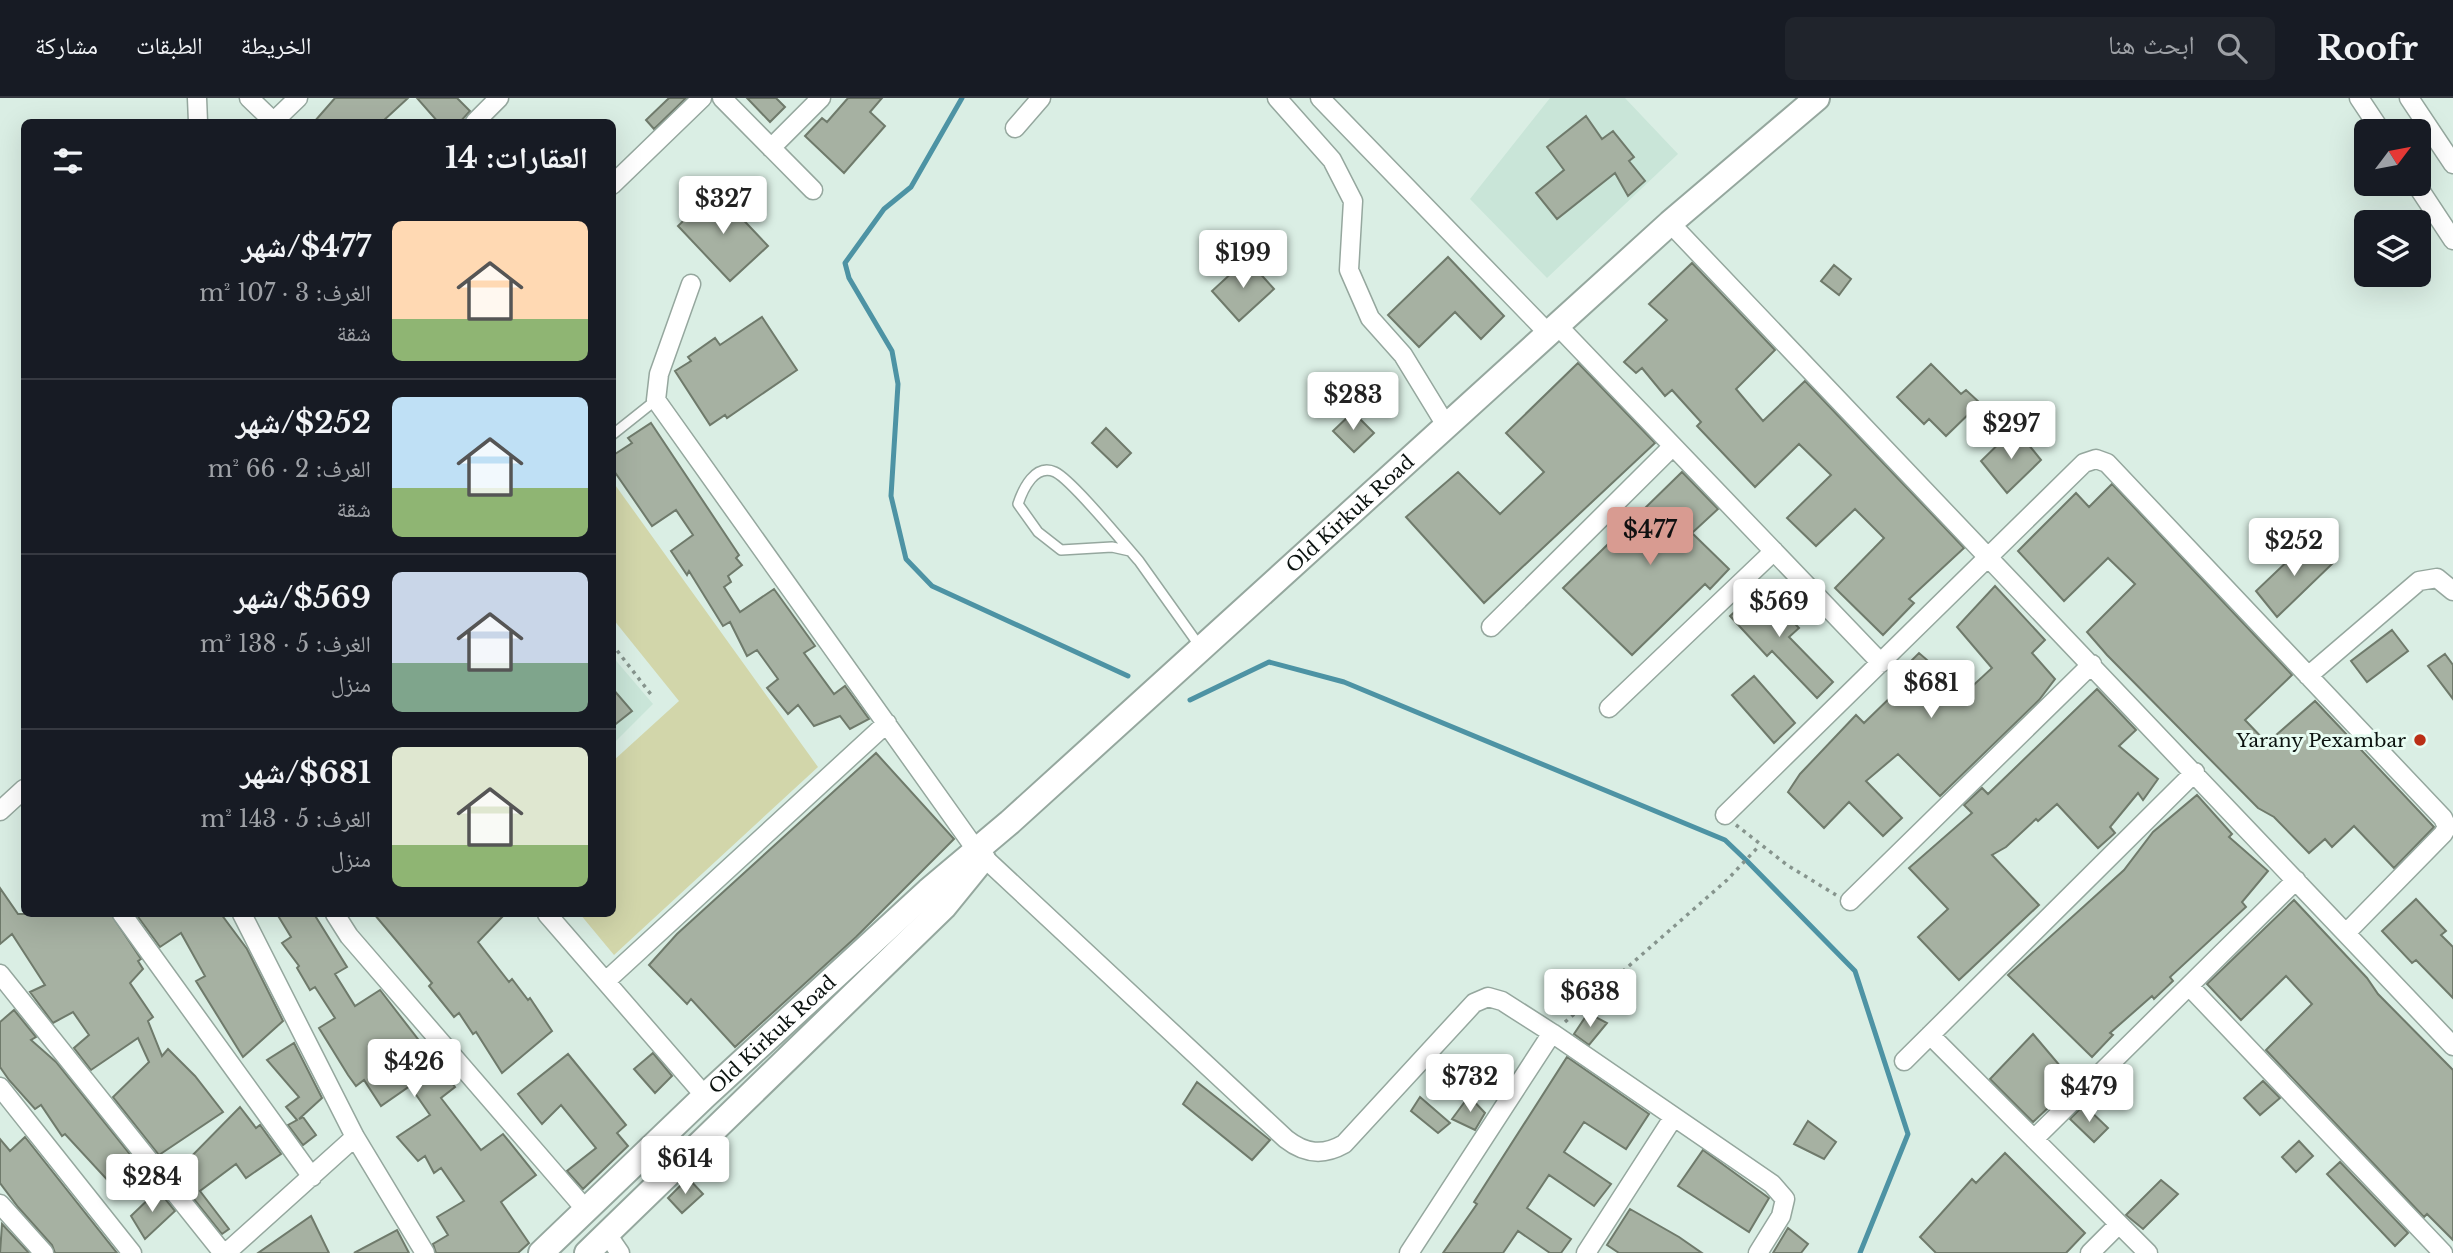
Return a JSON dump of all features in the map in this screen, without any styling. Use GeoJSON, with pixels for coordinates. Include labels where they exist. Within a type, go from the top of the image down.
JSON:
{"type":"FeatureCollection","features":[{"type":"Feature","properties":{"kind":"street"},"geometry":{"type":"LineString","coordinates":[[197,98],[198,119]]}},
{"type":"Feature","properties":{"kind":"street"},"geometry":{"type":"LineString","coordinates":[[248,98],[271,119]]}},
{"type":"Feature","properties":{"kind":"street"},"geometry":{"type":"LineString","coordinates":[[277,119],[298,98]]}},
{"type":"Feature","properties":{"kind":"street"},"geometry":{"type":"LineString","coordinates":[[478,119],[499,98]]}},
{"type":"Feature","properties":{"kind":"street"},"geometry":{"type":"LineString","coordinates":[[616,181],[702,98]]}},
{"type":"Feature","properties":{"kind":"street"},"geometry":{"type":"LineString","coordinates":[[722,98],[813,190]]}},
{"type":"Feature","properties":{"kind":"street"},"geometry":{"type":"LineString","coordinates":[[771,148],[821,98]]}},
{"type":"Feature","properties":{"kind":"street"},"geometry":{"type":"LineString","coordinates":[[1015,128],[1041,98]]}},
{"type":"Feature","properties":{"kind":"street"},"geometry":{"type":"LineString","coordinates":[[1278,98],[1332,160],[1353,201],[1349,270],[1370,318],[1403,355],[1447,427]]}},
{"type":"Feature","properties":{"kind":"street"},"geometry":{"type":"LineString","coordinates":[[1320,98],[1673,446],[1881,663]]}},
{"type":"Feature","properties":{"kind":"street","name":"Old Kirkuk Road"},"geometry":{"type":"LineString","coordinates":[[541,1253],[705,1096],[981,854],[1010,822],[1670,223],[1817,98]]}},
{"type":"Feature","properties":{"kind":"street"},"geometry":{"type":"LineString","coordinates":[[2359,98],[2373,119]]}},
{"type":"Feature","properties":{"kind":"street"},"geometry":{"type":"LineString","coordinates":[[2409,98],[2453,164]]}},
{"type":"Feature","properties":{"kind":"street"},"geometry":{"type":"LineString","coordinates":[[2424,196],[2453,240]]}},
{"type":"Feature","properties":{"kind":"street"},"geometry":{"type":"LineString","coordinates":[[1670,223],[2453,1046]]}},
{"type":"Feature","properties":{"kind":"street"},"geometry":{"type":"LineString","coordinates":[[691,284],[659,374],[656,400],[981,854],[1286,1139],[1308,1152],[1333,1150],[1344,1144],[1474,1003],[1488,997],[1502,1001],[1552,1033],[1772,1184],[1785,1199],[1781,1216],[1758,1253]]}},
{"type":"Feature","properties":{"kind":"street"},"geometry":{"type":"LineString","coordinates":[[1490,627],[1673,446]]}},
{"type":"Feature","properties":{"kind":"street"},"geometry":{"type":"LineString","coordinates":[[1725,815],[2084,463],[2096,459],[2107,463],[2443,818],[2447,827],[2346,933]]}},
{"type":"Feature","properties":{"kind":"street"},"geometry":{"type":"LineString","coordinates":[[1609,708],[1774,551]]}},
{"type":"Feature","properties":{"kind":"street"},"geometry":{"type":"LineString","coordinates":[[2308,676],[2419,581],[2437,578],[2453,591]]}},
{"type":"Feature","properties":{"kind":"street"},"geometry":{"type":"LineString","coordinates":[[1850,901],[2092,664]]}},
{"type":"Feature","properties":{"kind":"street"},"geometry":{"type":"LineString","coordinates":[[606,981],[887,723]]}},
{"type":"Feature","properties":{"kind":"street"},"geometry":{"type":"LineString","coordinates":[[1905,1061],[2195,772]]}},
{"type":"Feature","properties":{"kind":"street"},"geometry":{"type":"LineString","coordinates":[[0,811],[21,792]]}},
{"type":"Feature","properties":{"kind":"street","name":"Old Kirkuk Road"},"geometry":{"type":"LineString","coordinates":[[587,1253],[614,1244],[944,907],[981,854]]}},
{"type":"Feature","properties":{"kind":"street"},"geometry":{"type":"LineString","coordinates":[[2034,1139],[2296,880]]}},
{"type":"Feature","properties":{"kind":"street"},"geometry":{"type":"LineString","coordinates":[[124,917],[312,1177]]}},
{"type":"Feature","properties":{"kind":"street"},"geometry":{"type":"LineString","coordinates":[[244,917],[355,1137],[425,1253]]}},
{"type":"Feature","properties":{"kind":"street"},"geometry":{"type":"LineString","coordinates":[[337,917],[349,936],[587,1211]]}},
{"type":"Feature","properties":{"kind":"street"},"geometry":{"type":"LineString","coordinates":[[550,917],[705,1096]]}},
{"type":"Feature","properties":{"kind":"street"},"geometry":{"type":"LineString","coordinates":[[0,974],[224,1253],[355,1137]]}},
{"type":"Feature","properties":{"kind":"street"},"geometry":{"type":"LineString","coordinates":[[2189,986],[2443,1253]]}},
{"type":"Feature","properties":{"kind":"street"},"geometry":{"type":"LineString","coordinates":[[1409,1253],[1552,1033]]}},
{"type":"Feature","properties":{"kind":"street"},"geometry":{"type":"LineString","coordinates":[[1930,1035],[2148,1253]]}},
{"type":"Feature","properties":{"kind":"street"},"geometry":{"type":"LineString","coordinates":[[0,1087],[132,1253]]}},
{"type":"Feature","properties":{"kind":"street"},"geometry":{"type":"LineString","coordinates":[[1586,1253],[1673,1118]]}},
{"type":"Feature","properties":{"kind":"street"},"geometry":{"type":"LineString","coordinates":[[0,1204],[44,1253]]}},
{"type":"Feature","properties":{"kind":"street"},"geometry":{"type":"LineString","coordinates":[[2090,1253],[2119,1224]]}},
{"type":"Feature","properties":{"kind":"lane"},"geometry":{"type":"LineString","coordinates":[[616,432],[656,400]]}},
{"type":"Feature","properties":{"kind":"lane"},"geometry":{"type":"LineString","coordinates":[[1130,551],[1112,547],[1061,550],[1038,532],[1018,504],[1023,488],[1032,477],[1045,470],[1056,472],[1130,551],[1202,649]]}},
{"type":"Feature","properties":{"kind":"path"},"geometry":{"type":"LineString","coordinates":[[616,649],[653,697]]}},
{"type":"Feature","properties":{"kind":"path"},"geometry":{"type":"LineString","coordinates":[[1725,815],[1760,845],[1828,892],[1850,901]]}},
{"type":"Feature","properties":{"kind":"path"},"geometry":{"type":"LineString","coordinates":[[1552,1033],[1727,880],[1760,845]]}},
{"type":"Feature","properties":{"kind":"shaded area"},"geometry":{"type":"Polygon","coordinates":[[[1550,98],[1625,98],[1678,154],[1547,278],[1470,199],[1550,98]]]}},
{"type":"Feature","properties":{"kind":"shaded area"},"geometry":{"type":"Polygon","coordinates":[[[616,661],[653,704],[616,741],[616,661]]]}},
{"type":"Feature","properties":{"kind":"green space"},"geometry":{"type":"Polygon","coordinates":[[[616,486],[818,767],[614,955],[582,917],[616,917],[616,758],[679,701],[616,623],[616,486]]]}},
{"type":"Feature","properties":{"kind":"building"},"geometry":{"type":"Polygon","coordinates":[[[335,98],[408,98],[385,119],[317,119],[335,98]]]}},
{"type":"Feature","properties":{"kind":"building"},"geometry":{"type":"Polygon","coordinates":[[[417,98],[457,98],[470,111],[463,119],[435,119],[417,98]]]}},
{"type":"Feature","properties":{"kind":"building"},"geometry":{"type":"Polygon","coordinates":[[[669,98],[686,98],[654,129],[646,120],[669,98]]]}},
{"type":"Feature","properties":{"kind":"building"},"geometry":{"type":"Polygon","coordinates":[[[747,98],[776,98],[785,107],[770,122],[747,98]]]}},
{"type":"Feature","properties":{"kind":"building"},"geometry":{"type":"Polygon","coordinates":[[[848,98],[882,98],[870,112],[885,126],[844,173],[805,136],[822,118],[827,122],[848,98]]]}},
{"type":"Feature","properties":{"kind":"building"},"geometry":{"type":"Polygon","coordinates":[[[1586,116],[1602,139],[1613,131],[1634,157],[1629,161],[1645,181],[1628,196],[1615,173],[1557,219],[1536,193],[1564,170],[1547,147],[1586,116]]]}},
{"type":"Feature","properties":{"kind":"building"},"geometry":{"type":"Polygon","coordinates":[[[715,190],[768,246],[730,281],[678,226],[715,190]]]}},
{"type":"Feature","properties":{"kind":"building"},"geometry":{"type":"Polygon","coordinates":[[[1448,257],[1504,316],[1481,339],[1455,312],[1419,347],[1388,315],[1448,257]]]}},
{"type":"Feature","properties":{"kind":"building"},"geometry":{"type":"Polygon","coordinates":[[[1247,259],[1274,289],[1239,321],[1212,291],[1247,259]]]}},
{"type":"Feature","properties":{"kind":"building"},"geometry":{"type":"Polygon","coordinates":[[[1692,263],[1775,350],[1736,389],[1763,421],[1805,381],[1964,548],[1909,599],[1914,603],[1883,635],[1835,588],[1884,538],[1855,509],[1816,546],[1787,518],[1831,475],[1799,444],[1755,487],[1697,426],[1701,422],[1672,390],[1665,396],[1642,368],[1636,373],[1624,362],[1667,320],[1649,304],[1692,263]]]}},
{"type":"Feature","properties":{"kind":"building"},"geometry":{"type":"Polygon","coordinates":[[[1834,265],[1851,279],[1839,295],[1821,281],[1834,265]]]}},
{"type":"Feature","properties":{"kind":"building"},"geometry":{"type":"Polygon","coordinates":[[[762,317],[797,370],[727,418],[725,415],[710,425],[675,371],[691,361],[688,357],[715,338],[720,345],[762,317]]]}},
{"type":"Feature","properties":{"kind":"building"},"geometry":{"type":"Polygon","coordinates":[[[1578,363],[1655,443],[1484,603],[1406,517],[1458,472],[1500,514],[1544,472],[1506,433],[1578,363]]]}},
{"type":"Feature","properties":{"kind":"building"},"geometry":{"type":"Polygon","coordinates":[[[1931,364],[1961,394],[1966,390],[1980,403],[1946,436],[1929,419],[1924,424],[1897,397],[1931,364]]]}},
{"type":"Feature","properties":{"kind":"building"},"geometry":{"type":"Polygon","coordinates":[[[1353,412],[1374,433],[1354,452],[1333,431],[1353,412]]]}},
{"type":"Feature","properties":{"kind":"building"},"geometry":{"type":"Polygon","coordinates":[[[651,423],[739,555],[736,558],[742,565],[728,576],[731,582],[724,587],[740,612],[774,589],[815,646],[804,653],[834,694],[845,686],[869,719],[850,729],[840,716],[814,726],[798,705],[788,714],[767,688],[778,679],[757,650],[747,656],[730,622],[723,626],[689,571],[687,575],[671,551],[693,535],[676,510],[652,526],[616,474],[616,453],[632,443],[628,438],[651,423]]]}},
{"type":"Feature","properties":{"kind":"building"},"geometry":{"type":"Polygon","coordinates":[[[1106,428],[1131,453],[1117,467],[1092,443],[1106,428]]]}},
{"type":"Feature","properties":{"kind":"building"},"geometry":{"type":"Polygon","coordinates":[[[2015,428],[2041,460],[2007,493],[1981,461],[2015,428]]]}},
{"type":"Feature","properties":{"kind":"building"},"geometry":{"type":"Polygon","coordinates":[[[1682,472],[1718,509],[1692,533],[1729,569],[1710,589],[1705,584],[1632,655],[1563,588],[1682,472]]]}},
{"type":"Feature","properties":{"kind":"building"},"geometry":{"type":"Polygon","coordinates":[[[2112,484],[2292,675],[2245,720],[2267,743],[2315,701],[2434,827],[2394,868],[2354,826],[2332,847],[2325,839],[2309,853],[2274,817],[2258,808],[2107,655],[2087,632],[2135,584],[2108,558],[2064,601],[2018,551],[2076,493],[2089,507],[2112,484]]]}},
{"type":"Feature","properties":{"kind":"building"},"geometry":{"type":"Polygon","coordinates":[[[2311,539],[2333,563],[2277,617],[2256,591],[2311,539]]]}},
{"type":"Feature","properties":{"kind":"building"},"geometry":{"type":"Polygon","coordinates":[[[1995,586],[2045,640],[2032,653],[2055,679],[2039,700],[1940,796],[1898,754],[1866,781],[1902,818],[1883,836],[1849,802],[1824,828],[1788,792],[1800,774],[1856,715],[1864,723],[1898,690],[1890,682],[1919,653],[1965,693],[1992,668],[1957,627],[1995,586]]]}},
{"type":"Feature","properties":{"kind":"building"},"geometry":{"type":"Polygon","coordinates":[[[1761,588],[1799,628],[1789,637],[1833,682],[1817,698],[1772,651],[1767,656],[1730,616],[1761,588]]]}},
{"type":"Feature","properties":{"kind":"building"},"geometry":{"type":"Polygon","coordinates":[[[2392,630],[2408,651],[2367,682],[2351,661],[2392,630]]]}},
{"type":"Feature","properties":{"kind":"building"},"geometry":{"type":"Polygon","coordinates":[[[2445,654],[2453,665],[2453,699],[2428,666],[2445,654]]]}},
{"type":"Feature","properties":{"kind":"building"},"geometry":{"type":"Polygon","coordinates":[[[1754,676],[1795,723],[1774,743],[1732,695],[1754,676]]]}},
{"type":"Feature","properties":{"kind":"building"},"geometry":{"type":"Polygon","coordinates":[[[2097,689],[2136,730],[2119,746],[2158,779],[2143,800],[2138,793],[2110,827],[2115,833],[2098,848],[2057,804],[2006,847],[1992,855],[2039,905],[1959,980],[1918,937],[1948,909],[1909,868],[1972,813],[1964,805],[1982,788],[1988,794],[2097,689]]]}},
{"type":"Feature","properties":{"kind":"building"},"geometry":{"type":"Polygon","coordinates":[[[616,693],[632,711],[616,724],[616,693]]]}},
{"type":"Feature","properties":{"kind":"building"},"geometry":{"type":"Polygon","coordinates":[[[876,753],[954,839],[856,937],[735,1047],[691,999],[687,1004],[649,965],[677,934],[876,753]]]}},
{"type":"Feature","properties":{"kind":"building"},"geometry":{"type":"Polygon","coordinates":[[[2197,795],[2232,834],[2229,837],[2268,871],[2242,902],[2246,907],[2170,977],[2173,981],[2154,999],[2152,996],[2110,1033],[2113,1035],[2092,1057],[2008,975],[2124,870],[2153,832],[2197,795]]]}},
{"type":"Feature","properties":{"kind":"building"},"geometry":{"type":"Polygon","coordinates":[[[0,888],[21,917],[113,917],[141,959],[138,961],[143,969],[130,983],[153,1017],[148,1021],[162,1056],[168,1049],[195,1076],[223,1112],[159,1155],[113,1097],[149,1062],[138,1038],[91,1070],[74,1048],[89,1035],[73,1012],[53,1023],[30,992],[45,985],[12,934],[0,944],[0,888]]]}},
{"type":"Feature","properties":{"kind":"building"},"geometry":{"type":"Polygon","coordinates":[[[2416,899],[2446,931],[2441,935],[2453,947],[2453,998],[2416,960],[2412,963],[2382,931],[2416,899]]]}},
{"type":"Feature","properties":{"kind":"building"},"geometry":{"type":"Polygon","coordinates":[[[2294,900],[2367,978],[2378,994],[2453,1070],[2453,1240],[2427,1214],[2424,1217],[2266,1050],[2312,1004],[2286,976],[2241,1020],[2207,984],[2294,900]]]}},
{"type":"Feature","properties":{"kind":"building"},"geometry":{"type":"Polygon","coordinates":[[[138,917],[223,917],[247,949],[283,1021],[243,1057],[196,981],[205,976],[181,933],[160,947],[138,917]]]}},
{"type":"Feature","properties":{"kind":"building"},"geometry":{"type":"Polygon","coordinates":[[[279,917],[316,917],[347,967],[335,974],[355,1006],[380,990],[455,1087],[441,1098],[481,1150],[503,1134],[536,1175],[501,1202],[529,1243],[518,1253],[436,1253],[433,1244],[448,1235],[437,1217],[464,1201],[441,1168],[434,1173],[425,1156],[418,1161],[397,1137],[430,1115],[410,1086],[381,1106],[364,1080],[356,1086],[319,1028],[335,1018],[315,987],[310,990],[297,968],[299,966],[282,943],[291,937],[279,917]]]}},
{"type":"Feature","properties":{"kind":"building"},"geometry":{"type":"Polygon","coordinates":[[[377,917],[502,917],[478,942],[509,982],[512,979],[528,1000],[530,998],[552,1031],[502,1073],[476,1032],[473,1034],[459,1013],[454,1017],[429,986],[432,983],[377,917]]]}},
{"type":"Feature","properties":{"kind":"building"},"geometry":{"type":"Polygon","coordinates":[[[14,1010],[36,1037],[31,1040],[56,1062],[140,1167],[112,1185],[65,1134],[62,1136],[41,1105],[35,1109],[9,1080],[0,1067],[0,1022],[14,1010]]]}},
{"type":"Feature","properties":{"kind":"building"},"geometry":{"type":"Polygon","coordinates":[[[1588,1013],[1607,1023],[1589,1045],[1574,1034],[1588,1013]]]}},
{"type":"Feature","properties":{"kind":"building"},"geometry":{"type":"Polygon","coordinates":[[[2033,1034],[2072,1080],[2066,1087],[2068,1089],[2033,1122],[1990,1079],[2033,1034]]]}},
{"type":"Feature","properties":{"kind":"building"},"geometry":{"type":"Polygon","coordinates":[[[294,1043],[322,1098],[299,1119],[303,1117],[316,1135],[303,1145],[288,1125],[297,1120],[286,1107],[299,1097],[267,1060],[294,1043]]]}},
{"type":"Feature","properties":{"kind":"building"},"geometry":{"type":"Polygon","coordinates":[[[653,1053],[672,1076],[655,1093],[634,1069],[653,1053]]]}},
{"type":"Feature","properties":{"kind":"building"},"geometry":{"type":"Polygon","coordinates":[[[568,1054],[626,1125],[617,1133],[628,1146],[583,1189],[567,1171],[596,1148],[561,1105],[542,1124],[518,1094],[568,1054]]]}},
{"type":"Feature","properties":{"kind":"building"},"geometry":{"type":"Polygon","coordinates":[[[1567,1057],[1649,1114],[1626,1149],[1584,1122],[1564,1152],[1611,1184],[1594,1206],[1549,1175],[1527,1208],[1571,1239],[1561,1253],[1550,1253],[1518,1231],[1503,1253],[1443,1253],[1477,1204],[1474,1202],[1567,1057]]]}},
{"type":"Feature","properties":{"kind":"building"},"geometry":{"type":"Polygon","coordinates":[[[2263,1081],[2280,1098],[2260,1115],[2244,1098],[2263,1081]]]}},
{"type":"Feature","properties":{"kind":"building"},"geometry":{"type":"Polygon","coordinates":[[[1197,1082],[1270,1140],[1252,1160],[1183,1104],[1197,1082]]]}},
{"type":"Feature","properties":{"kind":"building"},"geometry":{"type":"Polygon","coordinates":[[[1469,1096],[1485,1113],[1475,1130],[1452,1119],[1469,1096]]]}},
{"type":"Feature","properties":{"kind":"building"},"geometry":{"type":"Polygon","coordinates":[[[1420,1097],[1450,1123],[1438,1133],[1411,1111],[1420,1097]]]}},
{"type":"Feature","properties":{"kind":"building"},"geometry":{"type":"Polygon","coordinates":[[[2084,1105],[2108,1128],[2094,1142],[2070,1119],[2084,1105]]]}},
{"type":"Feature","properties":{"kind":"building"},"geometry":{"type":"Polygon","coordinates":[[[240,1107],[256,1128],[260,1125],[281,1154],[246,1178],[236,1164],[200,1191],[229,1229],[222,1234],[174,1174],[240,1107]]]}},
{"type":"Feature","properties":{"kind":"building"},"geometry":{"type":"Polygon","coordinates":[[[1808,1121],[1836,1142],[1824,1159],[1794,1144],[1808,1121]]]}},
{"type":"Feature","properties":{"kind":"building"},"geometry":{"type":"Polygon","coordinates":[[[25,1137],[117,1253],[55,1253],[52,1245],[18,1207],[0,1183],[0,1139],[10,1151],[25,1137]]]}},
{"type":"Feature","properties":{"kind":"building"},"geometry":{"type":"Polygon","coordinates":[[[2299,1141],[2313,1156],[2296,1172],[2282,1157],[2299,1141]]]}},
{"type":"Feature","properties":{"kind":"building"},"geometry":{"type":"Polygon","coordinates":[[[1703,1150],[1769,1198],[1749,1232],[1678,1186],[1703,1150]]]}},
{"type":"Feature","properties":{"kind":"building"},"geometry":{"type":"Polygon","coordinates":[[[2005,1153],[2085,1233],[2066,1253],[1936,1253],[1920,1237],[1972,1179],[1976,1183],[2005,1153]]]}},
{"type":"Feature","properties":{"kind":"building"},"geometry":{"type":"Polygon","coordinates":[[[2340,1162],[2408,1233],[2395,1246],[2327,1174],[2340,1162]]]}},
{"type":"Feature","properties":{"kind":"building"},"geometry":{"type":"Polygon","coordinates":[[[688,1178],[703,1194],[682,1213],[668,1198],[688,1178]]]}},
{"type":"Feature","properties":{"kind":"building"},"geometry":{"type":"Polygon","coordinates":[[[2161,1180],[2178,1194],[2143,1229],[2126,1215],[2161,1180]]]}},
{"type":"Feature","properties":{"kind":"building"},"geometry":{"type":"Polygon","coordinates":[[[158,1190],[175,1211],[145,1239],[131,1216],[158,1190]]]}},
{"type":"Feature","properties":{"kind":"building"},"geometry":{"type":"Polygon","coordinates":[[[1630,1209],[1702,1253],[1619,1253],[1607,1245],[1630,1209]]]}},
{"type":"Feature","properties":{"kind":"building"},"geometry":{"type":"Polygon","coordinates":[[[311,1216],[329,1253],[258,1253],[311,1216]]]}},
{"type":"Feature","properties":{"kind":"building"},"geometry":{"type":"Polygon","coordinates":[[[2,1224],[29,1253],[0,1253],[2,1224]]]}},
{"type":"Feature","properties":{"kind":"building"},"geometry":{"type":"Polygon","coordinates":[[[1788,1228],[1808,1244],[1801,1253],[1773,1253],[1788,1228]]]}},
{"type":"Feature","properties":{"kind":"building"},"geometry":{"type":"Polygon","coordinates":[[[397,1230],[409,1253],[354,1253],[397,1230]]]}},
{"type":"Feature","properties":{"kind":"waterway"},"geometry":{"type":"LineString","coordinates":[[962,98],[911,187],[884,209],[845,263],[849,278],[892,351],[898,384],[891,496],[906,559],[932,586],[1128,676]]}},
{"type":"Feature","properties":{"kind":"waterway"},"geometry":{"type":"LineString","coordinates":[[1190,700],[1269,662],[1344,682],[1725,840],[1855,971],[1908,1134],[1860,1253]]}},
{"type":"Feature","properties":{"kind":"place","name":"Yarany Pexambar"},"geometry":{"type":"Point","coordinates":[2420,740]}}]}
